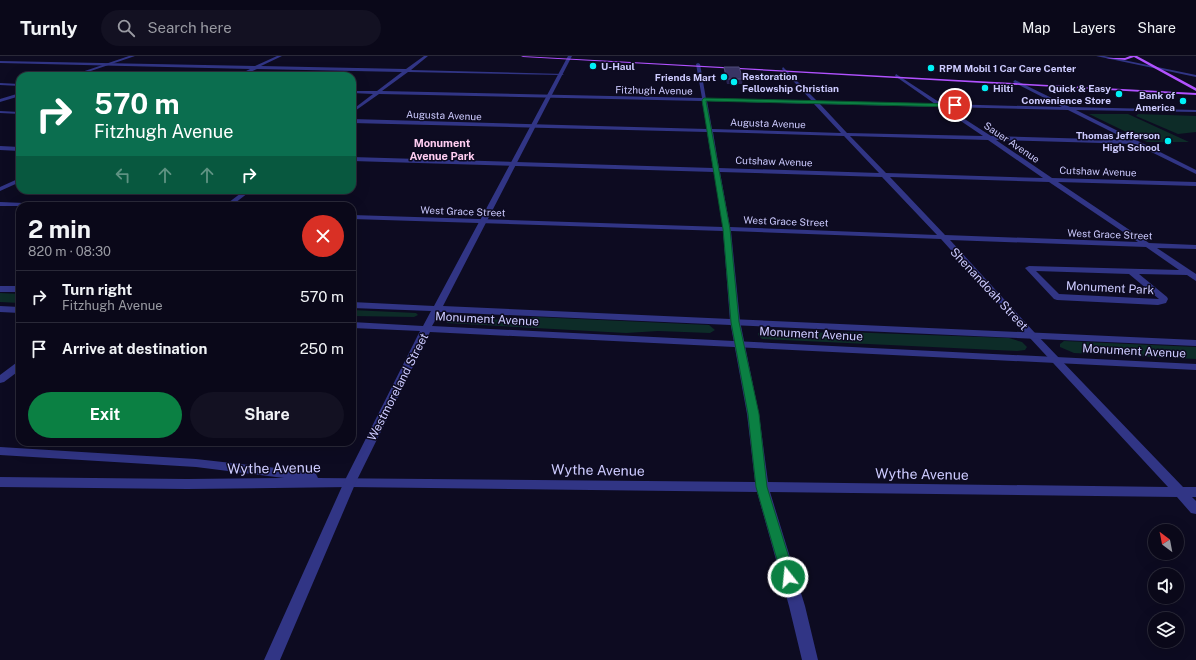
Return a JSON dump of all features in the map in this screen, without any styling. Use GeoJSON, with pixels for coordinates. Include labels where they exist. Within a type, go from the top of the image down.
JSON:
{"type":"FeatureCollection","features":[{"type":"Feature","properties":{"kind":"main road"},"geometry":{"type":"LineString","coordinates":[[523,56],[570,57]]}},
{"type":"Feature","properties":{"kind":"main road"},"geometry":{"type":"LineString","coordinates":[[560,56],[784,70],[1196,92]]}},
{"type":"Feature","properties":{"kind":"main road"},"geometry":{"type":"LineString","coordinates":[[1108,58],[1125,59],[1134,56],[1196,92]]}},
{"type":"Feature","properties":{"kind":"street"},"geometry":{"type":"LineString","coordinates":[[84,72],[133,56]]}},
{"type":"Feature","properties":{"kind":"street"},"geometry":{"type":"LineString","coordinates":[[246,72],[280,56]]}},
{"type":"Feature","properties":{"kind":"street"},"geometry":{"type":"LineString","coordinates":[[356,109],[426,56]]}},
{"type":"Feature","properties":{"kind":"street"},"geometry":{"type":"LineString","coordinates":[[1098,56],[1196,76]]}},
{"type":"Feature","properties":{"kind":"street","name":"Westmoreland Street"},"geometry":{"type":"LineString","coordinates":[[272,660],[350,482],[427,329],[570,57]]}},
{"type":"Feature","properties":{"kind":"street"},"geometry":{"type":"LineString","coordinates":[[0,62],[562,74]]}},
{"type":"Feature","properties":{"kind":"street"},"geometry":{"type":"LineString","coordinates":[[698,65],[727,229],[735,322],[754,414],[762,487],[797,606],[810,660]]}},
{"type":"Feature","properties":{"kind":"street","name":"Shenandoah Street"},"geometry":{"type":"LineString","coordinates":[[784,70],[981,277],[1032,335],[1058,360],[1196,509]]}},
{"type":"Feature","properties":{"kind":"street","name":"Sauer Avenue"},"geometry":{"type":"LineString","coordinates":[[898,76],[1196,278]]}},
{"type":"Feature","properties":{"kind":"street"},"geometry":{"type":"LineString","coordinates":[[1018,83],[1196,172]]}},
{"type":"Feature","properties":{"kind":"street"},"geometry":{"type":"LineString","coordinates":[[0,84],[16,84]]}},
{"type":"Feature","properties":{"kind":"street","name":"Fitzhugh Avenue"},"geometry":{"type":"LineString","coordinates":[[356,92],[1196,111]]}},
{"type":"Feature","properties":{"kind":"street"},"geometry":{"type":"LineString","coordinates":[[0,101],[16,95]]}},
{"type":"Feature","properties":{"kind":"street"},"geometry":{"type":"LineString","coordinates":[[0,112],[16,112]]}},
{"type":"Feature","properties":{"kind":"street","name":"Augusta Avenue"},"geometry":{"type":"LineString","coordinates":[[356,121],[1135,142]]}},
{"type":"Feature","properties":{"kind":"street"},"geometry":{"type":"LineString","coordinates":[[0,148],[16,149]]}},
{"type":"Feature","properties":{"kind":"street","name":"Cutshaw Avenue"},"geometry":{"type":"LineString","coordinates":[[356,159],[716,169],[884,176],[1050,179],[1196,184]]}},
{"type":"Feature","properties":{"kind":"street"},"geometry":{"type":"LineString","coordinates":[[0,189],[16,182]]}},
{"type":"Feature","properties":{"kind":"street"},"geometry":{"type":"LineString","coordinates":[[233,202],[244,194]]}},
{"type":"Feature","properties":{"kind":"street"},"geometry":{"type":"LineString","coordinates":[[0,204],[16,205]]}},
{"type":"Feature","properties":{"kind":"street","name":"West Grace Street"},"geometry":{"type":"LineString","coordinates":[[356,217],[727,229],[1196,247]]}},
{"type":"Feature","properties":{"kind":"street","name":"Monument Park"},"geometry":{"type":"LineString","coordinates":[[1131,271],[1164,299],[1163,301],[1057,297],[1029,268],[1131,271],[1188,273]]}},
{"type":"Feature","properties":{"kind":"street"},"geometry":{"type":"LineString","coordinates":[[0,288],[16,289]]}},
{"type":"Feature","properties":{"kind":"street","name":"Monument Avenue"},"geometry":{"type":"LineString","coordinates":[[356,305],[1196,343]]}},
{"type":"Feature","properties":{"kind":"street"},"geometry":{"type":"LineString","coordinates":[[0,309],[16,310]]}},
{"type":"Feature","properties":{"kind":"street","name":"Monument Avenue"},"geometry":{"type":"LineString","coordinates":[[356,325],[740,343],[1196,367]]}},
{"type":"Feature","properties":{"kind":"street"},"geometry":{"type":"LineString","coordinates":[[0,380],[16,368]]}},
{"type":"Feature","properties":{"kind":"street"},"geometry":{"type":"LineString","coordinates":[[0,451],[196,463],[350,482]]}},
{"type":"Feature","properties":{"kind":"street","name":"Wythe Avenue"},"geometry":{"type":"LineString","coordinates":[[0,482],[186,484],[350,482],[1196,492]]}},
{"type":"Feature","properties":{"kind":"green space"},"geometry":{"type":"Polygon","coordinates":[[[1089,114],[1128,114],[1189,142],[1147,142],[1089,114]]]}},
{"type":"Feature","properties":{"kind":"green space"},"geometry":{"type":"Polygon","coordinates":[[[1138,114],[1196,116],[1196,132],[1178,134],[1136,116],[1138,114]]]}},
{"type":"Feature","properties":{"kind":"green space"},"geometry":{"type":"Polygon","coordinates":[[[0,293],[16,294],[16,303],[0,302],[0,293]]]}},
{"type":"Feature","properties":{"kind":"green space"},"geometry":{"type":"Polygon","coordinates":[[[356,310],[416,313],[418,315],[414,317],[356,316],[356,310]]]}},
{"type":"Feature","properties":{"kind":"green space"},"geometry":{"type":"Polygon","coordinates":[[[453,317],[506,320],[536,317],[709,325],[715,330],[710,333],[658,331],[626,333],[447,323],[446,320],[453,317]]]}},
{"type":"Feature","properties":{"kind":"green space"},"geometry":{"type":"Polygon","coordinates":[[[763,331],[806,333],[845,332],[1009,338],[1022,342],[1027,347],[1025,350],[1017,351],[762,339],[758,333],[763,331]]]}},
{"type":"Feature","properties":{"kind":"green space"},"geometry":{"type":"Polygon","coordinates":[[[1064,341],[1196,347],[1196,359],[1074,353],[1060,347],[1060,344],[1064,341]]]}},
{"type":"Feature","properties":{"kind":"building"},"geometry":{"type":"Polygon","coordinates":[[[724,67],[739,67],[743,79],[727,79],[724,67]]]}},
{"type":"Feature","properties":{"kind":"place","name":"U-Haul"},"geometry":{"type":"Point","coordinates":[593,66]}},
{"type":"Feature","properties":{"kind":"place","name":"RPM Mobil 1 Car Care Center"},"geometry":{"type":"Point","coordinates":[931,68]}},
{"type":"Feature","properties":{"kind":"place","name":"Friends Mart"},"geometry":{"type":"Point","coordinates":[724,77]}},
{"type":"Feature","properties":{"kind":"place","name":"Restoration Fellowship Christian"},"geometry":{"type":"Point","coordinates":[734,82]}},
{"type":"Feature","properties":{"kind":"place","name":"Hilti"},"geometry":{"type":"Point","coordinates":[985,88]}},
{"type":"Feature","properties":{"kind":"place","name":"Quick & Easy Convenience Store"},"geometry":{"type":"Point","coordinates":[1119,94]}},
{"type":"Feature","properties":{"kind":"place","name":"Bank of America"},"geometry":{"type":"Point","coordinates":[1183,101]}},
{"type":"Feature","properties":{"kind":"place","name":"Thomas Jefferson High School"},"geometry":{"type":"Point","coordinates":[1168,141]}},
{"type":"Feature","properties":{"kind":"district","name":"Monument Avenue Park"},"geometry":{"type":"Point","coordinates":[442,149]}},
{"type":"Feature","properties":{"kind":"route"},"geometry":{"type":"LineString","coordinates":[[788,577],[762,487],[754,414],[735,322],[727,229],[704,100],[955,105]]}}]}
